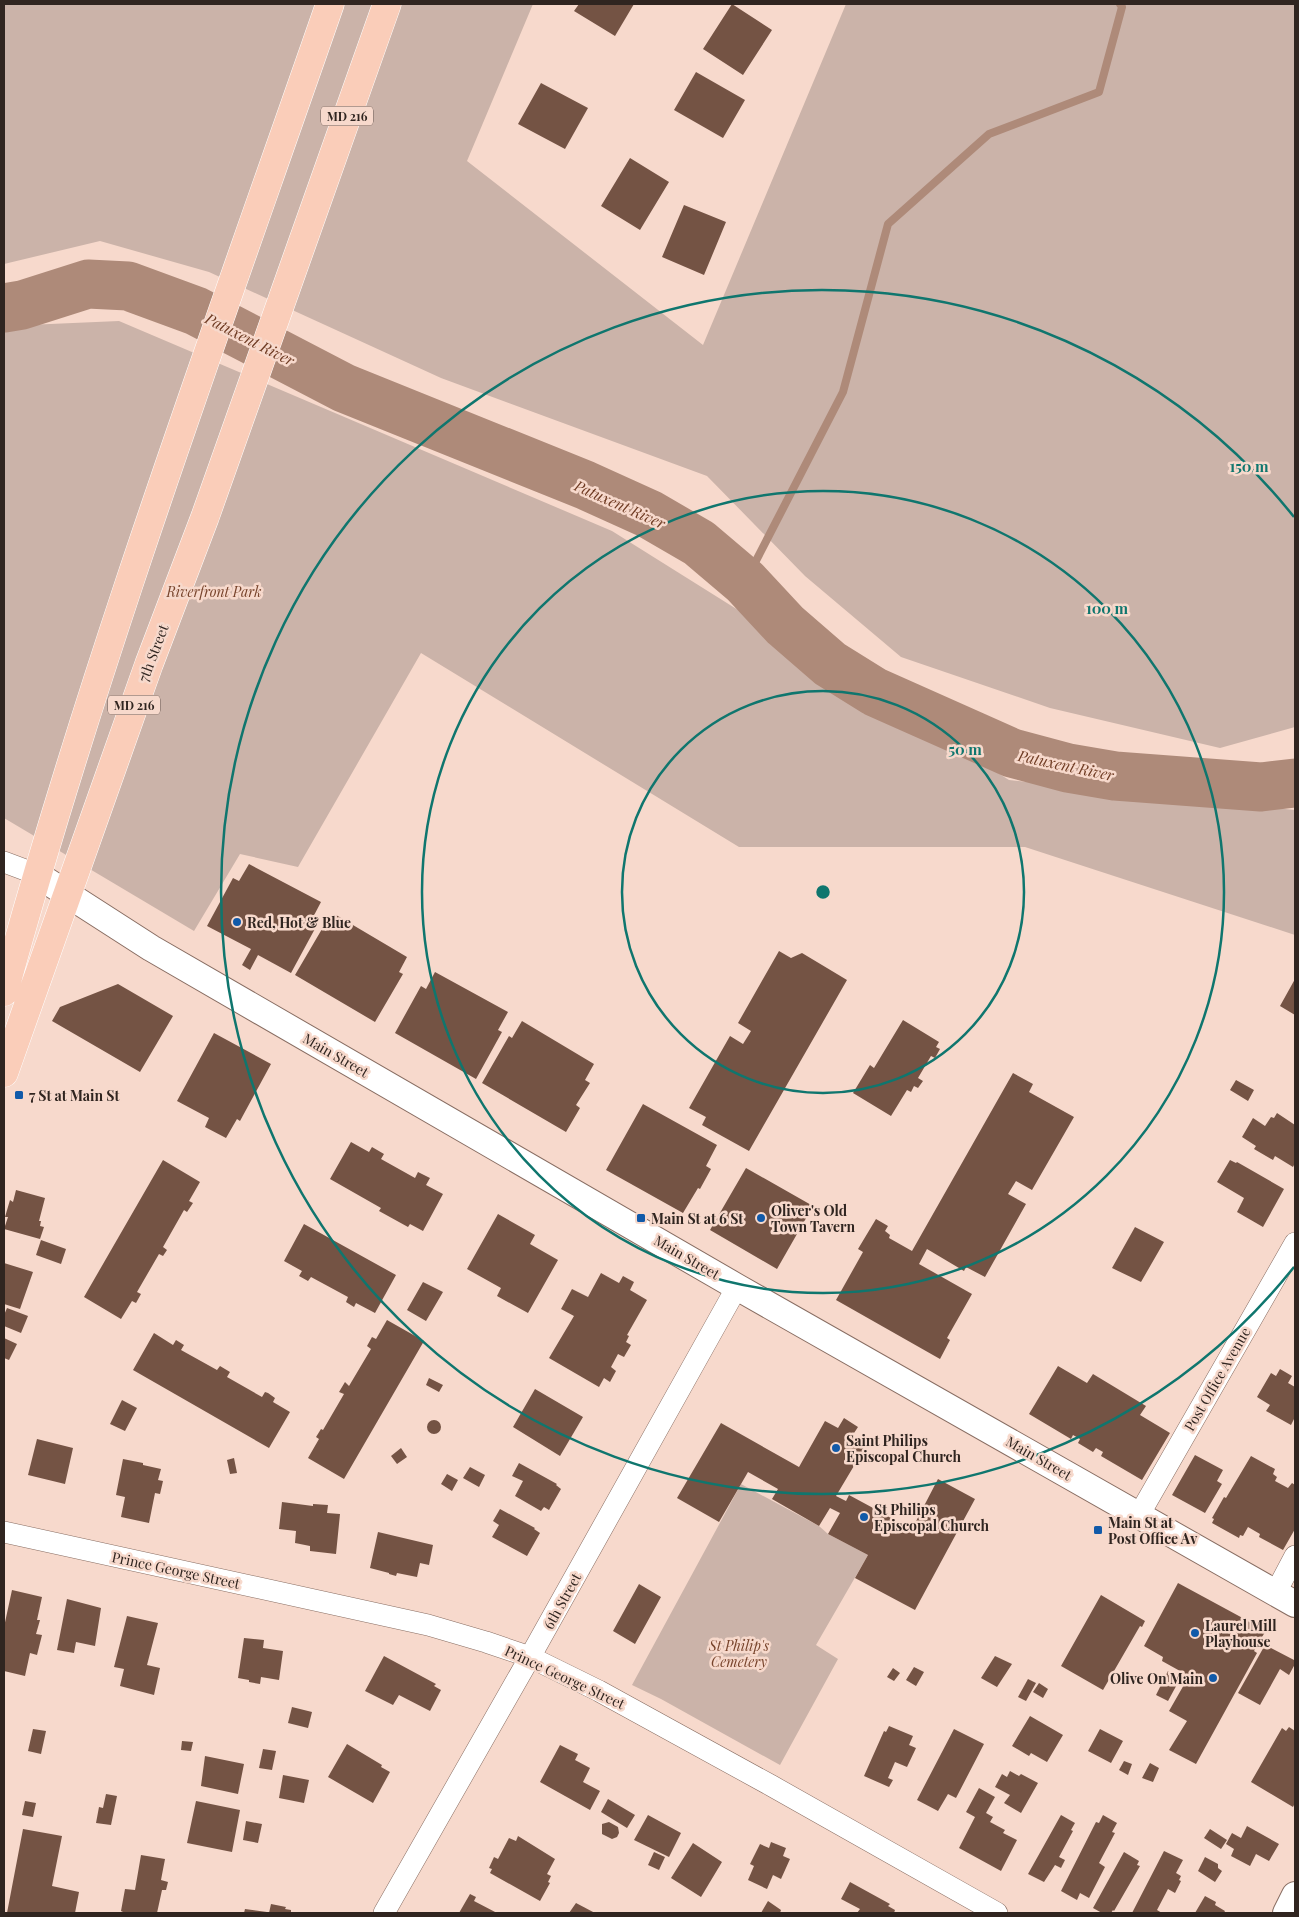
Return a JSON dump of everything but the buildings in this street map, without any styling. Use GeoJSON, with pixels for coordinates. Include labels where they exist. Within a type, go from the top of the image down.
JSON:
{"type":"FeatureCollection","features":[{"type":"Feature","properties":{"kind":"main road","name":"MD 216"},"geometry":{"type":"LineString","coordinates":[[4,992],[36,874],[127,586],[330,4]]}},
{"type":"Feature","properties":{"kind":"main road","name":"7th Street"},"geometry":{"type":"LineString","coordinates":[[4,1074],[66,894],[149,664],[205,517],[387,4]]}},
{"type":"Feature","properties":{"kind":"street","name":"Main Street"},"geometry":{"type":"LineString","coordinates":[[4,862],[36,874],[151,948],[737,1287],[1286,1598]]}},
{"type":"Feature","properties":{"kind":"street","name":"Post Office Avenue"},"geometry":{"type":"LineString","coordinates":[[1139,1515],[1295,1243]]}},
{"type":"Feature","properties":{"kind":"street","name":"6th Street"},"geometry":{"type":"LineString","coordinates":[[384,1913],[737,1287]]}},
{"type":"Feature","properties":{"kind":"street","name":"Prince George Street"},"geometry":{"type":"LineString","coordinates":[[4,1532],[428,1625],[530,1657],[660,1723],[996,1913]]}},
{"type":"Feature","properties":{"kind":"street"},"geometry":{"type":"LineString","coordinates":[[1286,1598],[1295,1556]]}},
{"type":"Feature","properties":{"kind":"street"},"geometry":{"type":"LineString","coordinates":[[1286,1913],[1295,1895]]}},
{"type":"Feature","properties":{"kind":"green space"},"geometry":{"type":"Polygon","coordinates":[[[4,4],[533,4],[467,161],[703,345],[846,4],[1295,4],[1295,727],[1220,748],[1050,708],[901,657],[805,576],[707,476],[441,378],[209,272],[100,241],[4,264],[4,4]]]}},
{"type":"Feature","properties":{"kind":"green space","name":"Riverfront Park"},"geometry":{"type":"Polygon","coordinates":[[[119,321],[612,531],[1009,780],[1295,810],[1295,935],[1025,847],[739,847],[421,653],[298,867],[240,854],[194,931],[4,818],[4,326],[119,321]]]}},
{"type":"Feature","properties":{"kind":"green space","name":"St Philip's Cemetery"},"geometry":{"type":"Polygon","coordinates":[[[741,1484],[868,1555],[816,1645],[838,1659],[780,1765],[632,1685],[741,1484]]]}},
{"type":"Feature","properties":{"kind":"waterway"},"geometry":{"type":"LineString","coordinates":[[745,582],[843,392],[888,224],[989,134],[1099,92],[1122,7],[1120,4]]}},
{"type":"Feature","properties":{"kind":"waterway","name":"Patuxent River"},"geometry":{"type":"LineString","coordinates":[[4,308],[22,305],[88,284],[128,286],[196,311],[344,388],[585,485],[649,514],[699,543],[745,582],[785,625],[830,664],[875,692],[1012,753],[1068,768],[1115,776],[1261,787],[1295,783]]}},
{"type":"Feature","properties":{"kind":"place","name":"Red, Hot & Blue"},"geometry":{"type":"Point","coordinates":[237,922]}},
{"type":"Feature","properties":{"kind":"place","name":"7 St at Main St"},"geometry":{"type":"Point","coordinates":[19,1095]}},
{"type":"Feature","properties":{"kind":"place","name":"Main St at 6 St"},"geometry":{"type":"Point","coordinates":[641,1218]}},
{"type":"Feature","properties":{"kind":"place","name":"Oliver's Old Town Tavern"},"geometry":{"type":"Point","coordinates":[761,1218]}},
{"type":"Feature","properties":{"kind":"place","name":"Saint Philips Episcopal Church"},"geometry":{"type":"Point","coordinates":[836,1448]}},
{"type":"Feature","properties":{"kind":"place","name":"St Philips Episcopal Church"},"geometry":{"type":"Point","coordinates":[864,1517]}},
{"type":"Feature","properties":{"kind":"place","name":"Main St at Post Office Av"},"geometry":{"type":"Point","coordinates":[1098,1530]}},
{"type":"Feature","properties":{"kind":"place","name":"Laurel Mill Playhouse"},"geometry":{"type":"Point","coordinates":[1195,1633]}},
{"type":"Feature","properties":{"kind":"place","name":"Olive On Main"},"geometry":{"type":"Point","coordinates":[1213,1678]}}]}
